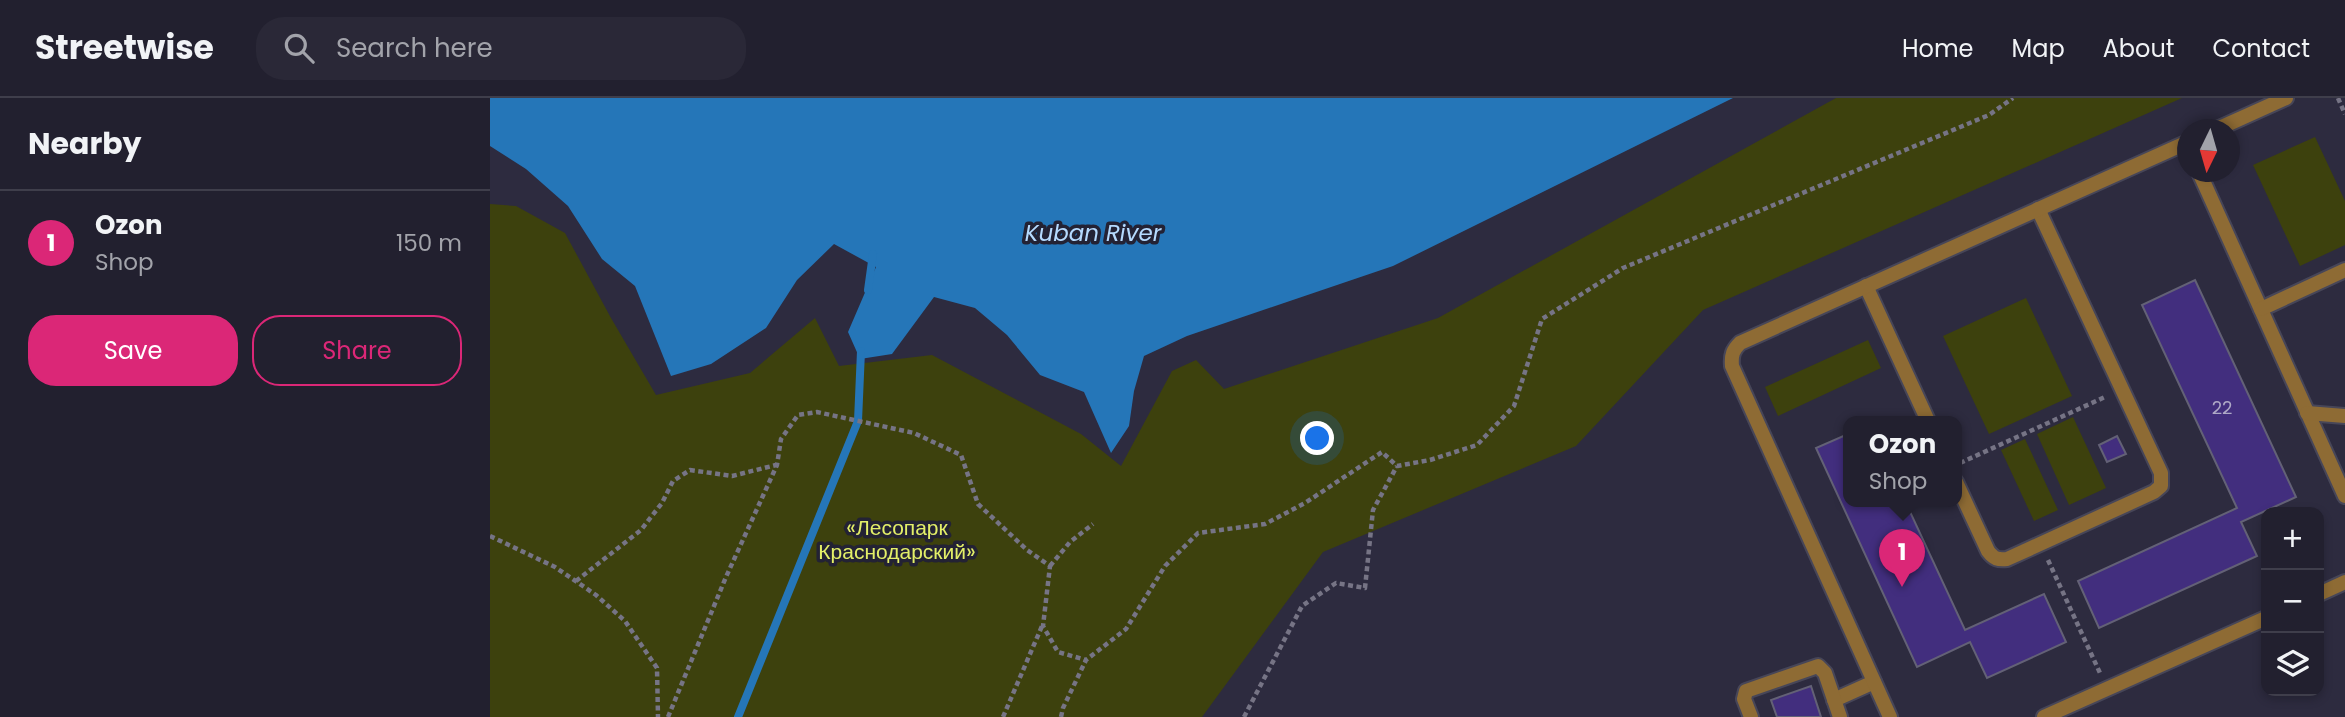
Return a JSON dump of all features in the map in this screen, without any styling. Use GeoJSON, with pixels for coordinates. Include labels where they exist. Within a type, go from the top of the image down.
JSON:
{"type":"FeatureCollection","features":[{"type":"Feature","properties":{"kind":"street"},"geometry":{"type":"LineString","coordinates":[[2240,119],[2286,98]]}},
{"type":"Feature","properties":{"kind":"street"},"geometry":{"type":"LineString","coordinates":[[1890,717],[1737,379],[1731,356],[1734,348],[1740,342],[2177,148]]}},
{"type":"Feature","properties":{"kind":"street"},"geometry":{"type":"LineString","coordinates":[[2203,182],[2345,496]]}},
{"type":"Feature","properties":{"kind":"street"},"geometry":{"type":"LineString","coordinates":[[1962,494],[1992,557],[1998,560],[2007,559],[2154,492],[2161,486],[2161,473],[2038,209]]}},
{"type":"Feature","properties":{"kind":"street"},"geometry":{"type":"LineString","coordinates":[[2260,309],[2345,270]]}},
{"type":"Feature","properties":{"kind":"street"},"geometry":{"type":"LineString","coordinates":[[1866,286],[1926,416]]}},
{"type":"Feature","properties":{"kind":"street"},"geometry":{"type":"LineString","coordinates":[[2307,413],[2345,416]]}},
{"type":"Feature","properties":{"kind":"street"},"geometry":{"type":"LineString","coordinates":[[2324,592],[2345,582]]}},
{"type":"Feature","properties":{"kind":"street"},"geometry":{"type":"LineString","coordinates":[[2044,717],[2261,620]]}},
{"type":"Feature","properties":{"kind":"street"},"geometry":{"type":"LineString","coordinates":[[1751,717],[1744,699],[1746,691],[1812,667],[1822,668],[1840,717]]}},
{"type":"Feature","properties":{"kind":"street"},"geometry":{"type":"LineString","coordinates":[[1834,700],[1874,682]]}},
{"type":"Feature","properties":{"kind":"path"},"geometry":{"type":"LineString","coordinates":[[1397,466],[1430,460],[1476,445],[1514,406],[1542,319],[1623,268],[1989,114],[2014,98]]}},
{"type":"Feature","properties":{"kind":"path"},"geometry":{"type":"LineString","coordinates":[[2338,98],[2345,114]]}},
{"type":"Feature","properties":{"kind":"path"},"geometry":{"type":"LineString","coordinates":[[1962,462],[2122,389]]}},
{"type":"Feature","properties":{"kind":"path"},"geometry":{"type":"LineString","coordinates":[[668,717],[726,577],[777,465],[781,439],[798,415],[817,412],[914,433],[961,455],[978,504],[1027,550],[1050,566]]}},
{"type":"Feature","properties":{"kind":"path"},"geometry":{"type":"LineString","coordinates":[[1061,717],[1086,660],[1126,629],[1166,566],[1198,533],[1265,524],[1305,503],[1382,452],[1397,466]]}},
{"type":"Feature","properties":{"kind":"path"},"geometry":{"type":"LineString","coordinates":[[576,581],[641,530],[662,503],[673,481],[690,470],[732,477],[777,465]]}},
{"type":"Feature","properties":{"kind":"path"},"geometry":{"type":"LineString","coordinates":[[1244,717],[1302,606],[1336,583],[1365,588],[1373,510],[1397,466]]}},
{"type":"Feature","properties":{"kind":"path"},"geometry":{"type":"LineString","coordinates":[[1003,717],[1043,626],[1050,566],[1070,542],[1093,524]]}},
{"type":"Feature","properties":{"kind":"path"},"geometry":{"type":"LineString","coordinates":[[490,536],[555,567],[625,621],[657,668],[658,717]]}},
{"type":"Feature","properties":{"kind":"path"},"geometry":{"type":"LineString","coordinates":[[2040,544],[2107,689]]}},
{"type":"Feature","properties":{"kind":"path"},"geometry":{"type":"LineString","coordinates":[[1043,626],[1058,652],[1086,660]]}},
{"type":"Feature","properties":{"kind":"green space","name":"«Лесопарк Краснодарский»"},"geometry":{"type":"Polygon","coordinates":[[[1836,98],[2182,98],[1703,310],[1576,446],[1323,552],[1202,717],[490,717],[490,204],[516,206],[565,233],[656,395],[750,373],[815,318],[839,366],[932,355],[1081,434],[1121,466],[1172,371],[1196,360],[1224,389],[1438,318],[1836,98]]]}},
{"type":"Feature","properties":{"kind":"green space"},"geometry":{"type":"Polygon","coordinates":[[[2315,137],[2345,201],[2345,245],[2300,266],[2253,165],[2315,137]]]}},
{"type":"Feature","properties":{"kind":"green space"},"geometry":{"type":"Polygon","coordinates":[[[2026,298],[2072,396],[1989,434],[1943,336],[2026,298]]]}},
{"type":"Feature","properties":{"kind":"green space"},"geometry":{"type":"Polygon","coordinates":[[[1868,340],[1881,368],[1778,416],[1765,387],[1868,340]]]}},
{"type":"Feature","properties":{"kind":"green space"},"geometry":{"type":"Polygon","coordinates":[[[2073,417],[2106,488],[2069,505],[2037,434],[2073,417]]]}},
{"type":"Feature","properties":{"kind":"green space"},"geometry":{"type":"Polygon","coordinates":[[[2025,439],[2058,510],[2034,521],[2001,450],[2025,439]]]}},
{"type":"Feature","properties":{"kind":"water","name":"Kuban River"},"geometry":{"type":"Polygon","coordinates":[[[490,98],[1733,98],[1393,266],[1187,336],[1144,356],[1134,391],[1129,426],[1111,453],[1084,392],[1040,375],[1007,335],[975,308],[934,297],[892,354],[860,359],[848,332],[876,267],[834,244],[797,280],[766,328],[711,364],[671,376],[635,286],[602,259],[568,206],[526,169],[490,146],[490,98]]]}},
{"type":"Feature","properties":{"kind":"building"},"geometry":{"type":"Polygon","coordinates":[[[2195,280],[2296,497],[2274,507],[2261,507],[2261,513],[2241,522],[2257,556],[2099,628],[2078,581],[2237,508],[2142,305],[2195,280]]]}},
{"type":"Feature","properties":{"kind":"building"},"geometry":{"type":"Polygon","coordinates":[[[1843,436],[1843,507],[1816,448],[1843,436]]]}},
{"type":"Feature","properties":{"kind":"building"},"geometry":{"type":"Polygon","coordinates":[[[2117,436],[2126,454],[2107,462],[2099,445],[2117,436]]]}},
{"type":"Feature","properties":{"kind":"building"},"geometry":{"type":"Polygon","coordinates":[[[1843,507],[1908,507],[1965,630],[2044,594],[2066,642],[1987,678],[1970,642],[1917,667],[1843,507]]]}},
{"type":"Feature","properties":{"kind":"building"},"geometry":{"type":"Polygon","coordinates":[[[1811,686],[1821,717],[1777,717],[1771,700],[1811,686]]]}},
{"type":"Feature","properties":{"kind":"waterway"},"geometry":{"type":"LineString","coordinates":[[868,290],[873,254]]}},
{"type":"Feature","properties":{"kind":"waterway"},"geometry":{"type":"LineString","coordinates":[[738,717],[858,421],[861,351]]}},
{"type":"Feature","properties":{"kind":"place","name":"Ozon"},"geometry":{"type":"Point","coordinates":[1902,587]}}]}
